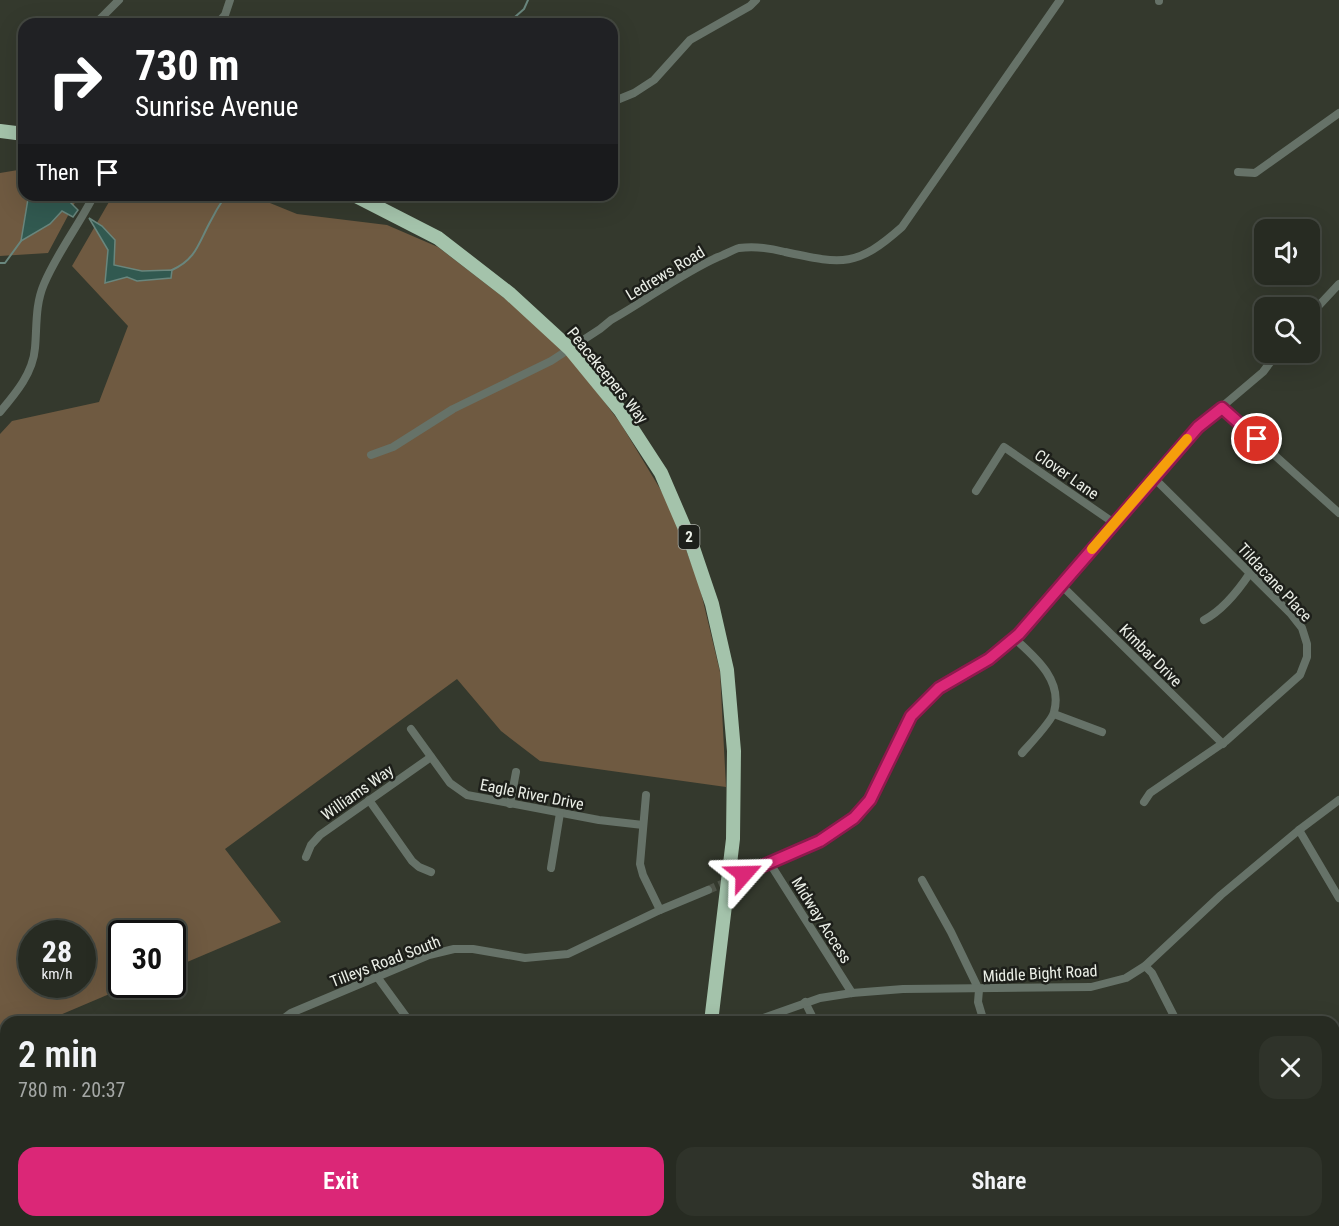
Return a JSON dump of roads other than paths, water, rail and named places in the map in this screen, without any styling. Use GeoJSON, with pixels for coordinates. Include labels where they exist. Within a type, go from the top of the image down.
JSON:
{"type":"FeatureCollection","features":[{"type":"Feature","properties":{"kind":"highway"},"geometry":{"type":"LineString","coordinates":[[0,131],[18,133]]}},
{"type":"Feature","properties":{"kind":"highway","name":"Peacekeepers Way"},"geometry":{"type":"LineString","coordinates":[[366,201],[438,238],[509,293],[570,349],[620,410],[661,473],[693,545],[712,604],[727,670],[733,740],[733,839],[712,1016]]}},
{"type":"Feature","properties":{"kind":"street"},"geometry":{"type":"LineString","coordinates":[[101,18],[119,0]]}},
{"type":"Feature","properties":{"kind":"street"},"geometry":{"type":"LineString","coordinates":[[222,18],[230,0]]}},
{"type":"Feature","properties":{"kind":"street"},"geometry":{"type":"LineString","coordinates":[[618,100],[634,93],[654,80],[690,40],[750,6],[756,0]]}},
{"type":"Feature","properties":{"kind":"street","name":"Ledrews Road"},"geometry":{"type":"LineString","coordinates":[[371,455],[393,447],[453,409],[550,361],[696,267],[738,249],[766,248],[826,260],[843,261],[864,256],[881,246],[902,227],[1060,0]]}},
{"type":"Feature","properties":{"kind":"street"},"geometry":{"type":"LineString","coordinates":[[1238,172],[1255,173],[1339,113]]}},
{"type":"Feature","properties":{"kind":"street"},"geometry":{"type":"LineString","coordinates":[[0,412],[14,397],[32,366],[36,312],[44,285],[59,254],[90,201]]}},
{"type":"Feature","properties":{"kind":"street"},"geometry":{"type":"LineString","coordinates":[[1320,304],[1339,284]]}},
{"type":"Feature","properties":{"kind":"street"},"geometry":{"type":"LineString","coordinates":[[744,874],[820,841],[854,818],[870,800],[911,716],[939,688],[989,659],[1014,638],[1198,427],[1263,372],[1270,363]]}},
{"type":"Feature","properties":{"kind":"street"},"geometry":{"type":"LineString","coordinates":[[1222,408],[1339,513]]}},
{"type":"Feature","properties":{"kind":"street","name":"Clover Lane"},"geometry":{"type":"LineString","coordinates":[[976,491],[1004,447],[1114,524]]}},
{"type":"Feature","properties":{"kind":"street","name":"Tildacane Place"},"geometry":{"type":"LineString","coordinates":[[1144,802],[1150,793],[1222,744],[1292,684],[1303,671],[1307,657],[1307,644],[1302,628],[1153,477]]}},
{"type":"Feature","properties":{"kind":"street"},"geometry":{"type":"LineString","coordinates":[[1204,620],[1213,615],[1241,586],[1250,573]]}},
{"type":"Feature","properties":{"kind":"street","name":"Kimbar Drive"},"geometry":{"type":"LineString","coordinates":[[1061,585],[1222,744]]}},
{"type":"Feature","properties":{"kind":"street"},"geometry":{"type":"LineString","coordinates":[[1014,638],[1049,674],[1055,692],[1054,714],[1022,753]]}},
{"type":"Feature","properties":{"kind":"street"},"geometry":{"type":"LineString","coordinates":[[1054,714],[1102,732]]}},
{"type":"Feature","properties":{"kind":"street","name":"Eagle River Drive"},"geometry":{"type":"LineString","coordinates":[[411,729],[448,780],[460,791],[474,797],[643,825]]}},
{"type":"Feature","properties":{"kind":"street","name":"Williams Way"},"geometry":{"type":"LineString","coordinates":[[306,857],[316,838],[431,756]]}},
{"type":"Feature","properties":{"kind":"street"},"geometry":{"type":"LineString","coordinates":[[510,804],[516,772]]}},
{"type":"Feature","properties":{"kind":"street"},"geometry":{"type":"LineString","coordinates":[[646,795],[640,854],[641,869],[660,910]]}},
{"type":"Feature","properties":{"kind":"street"},"geometry":{"type":"LineString","coordinates":[[369,800],[412,861],[431,872]]}},
{"type":"Feature","properties":{"kind":"street","name":"Middle Bight Road"},"geometry":{"type":"LineString","coordinates":[[768,1016],[804,1002],[852,993],[903,989],[979,990],[1034,986],[1091,987],[1126,978],[1145,966],[1221,895],[1339,800]]}},
{"type":"Feature","properties":{"kind":"street"},"geometry":{"type":"LineString","coordinates":[[550,868],[560,813]]}},
{"type":"Feature","properties":{"kind":"street"},"geometry":{"type":"LineString","coordinates":[[1299,830],[1339,898]]}},
{"type":"Feature","properties":{"kind":"street","name":"Midway Access"},"geometry":{"type":"LineString","coordinates":[[769,862],[852,993]]}},
{"type":"Feature","properties":{"kind":"street"},"geometry":{"type":"LineString","coordinates":[[922,880],[951,932],[979,990],[978,1002],[982,1016]]}},
{"type":"Feature","properties":{"kind":"street","name":"Tilleys Road South"},"geometry":{"type":"LineString","coordinates":[[287,1016],[429,955],[454,949],[473,949],[525,958],[568,954],[708,890]]}},
{"type":"Feature","properties":{"kind":"street"},"geometry":{"type":"LineString","coordinates":[[1145,966],[1152,973],[1174,1016]]}},
{"type":"Feature","properties":{"kind":"street"},"geometry":{"type":"LineString","coordinates":[[378,978],[406,1016]]}},
{"type":"Feature","properties":{"kind":"street"},"geometry":{"type":"LineString","coordinates":[[804,1002],[812,1016]]}},
{"type":"Feature","properties":{"kind":"water"},"geometry":{"type":"Polygon","coordinates":[[[28,201],[69,201],[78,210],[73,217],[62,211],[50,224],[21,241],[28,201]]]}},
{"type":"Feature","properties":{"kind":"water"},"geometry":{"type":"Polygon","coordinates":[[[89,218],[102,226],[115,240],[114,265],[142,271],[172,270],[171,278],[137,281],[127,277],[105,283],[108,250],[89,218]]]}},
{"type":"Feature","properties":{"kind":"waterway"},"geometry":{"type":"LineString","coordinates":[[514,18],[524,9],[528,0]]}},
{"type":"Feature","properties":{"kind":"waterway"},"geometry":{"type":"LineString","coordinates":[[172,270],[191,257],[222,201]]}},
{"type":"Feature","properties":{"kind":"waterway"},"geometry":{"type":"LineString","coordinates":[[0,263],[5,263],[21,241]]}},
{"type":"Feature","properties":{"kind":"tunnel"},"geometry":{"type":"LineString","coordinates":[[708,890],[744,874]]}}]}
